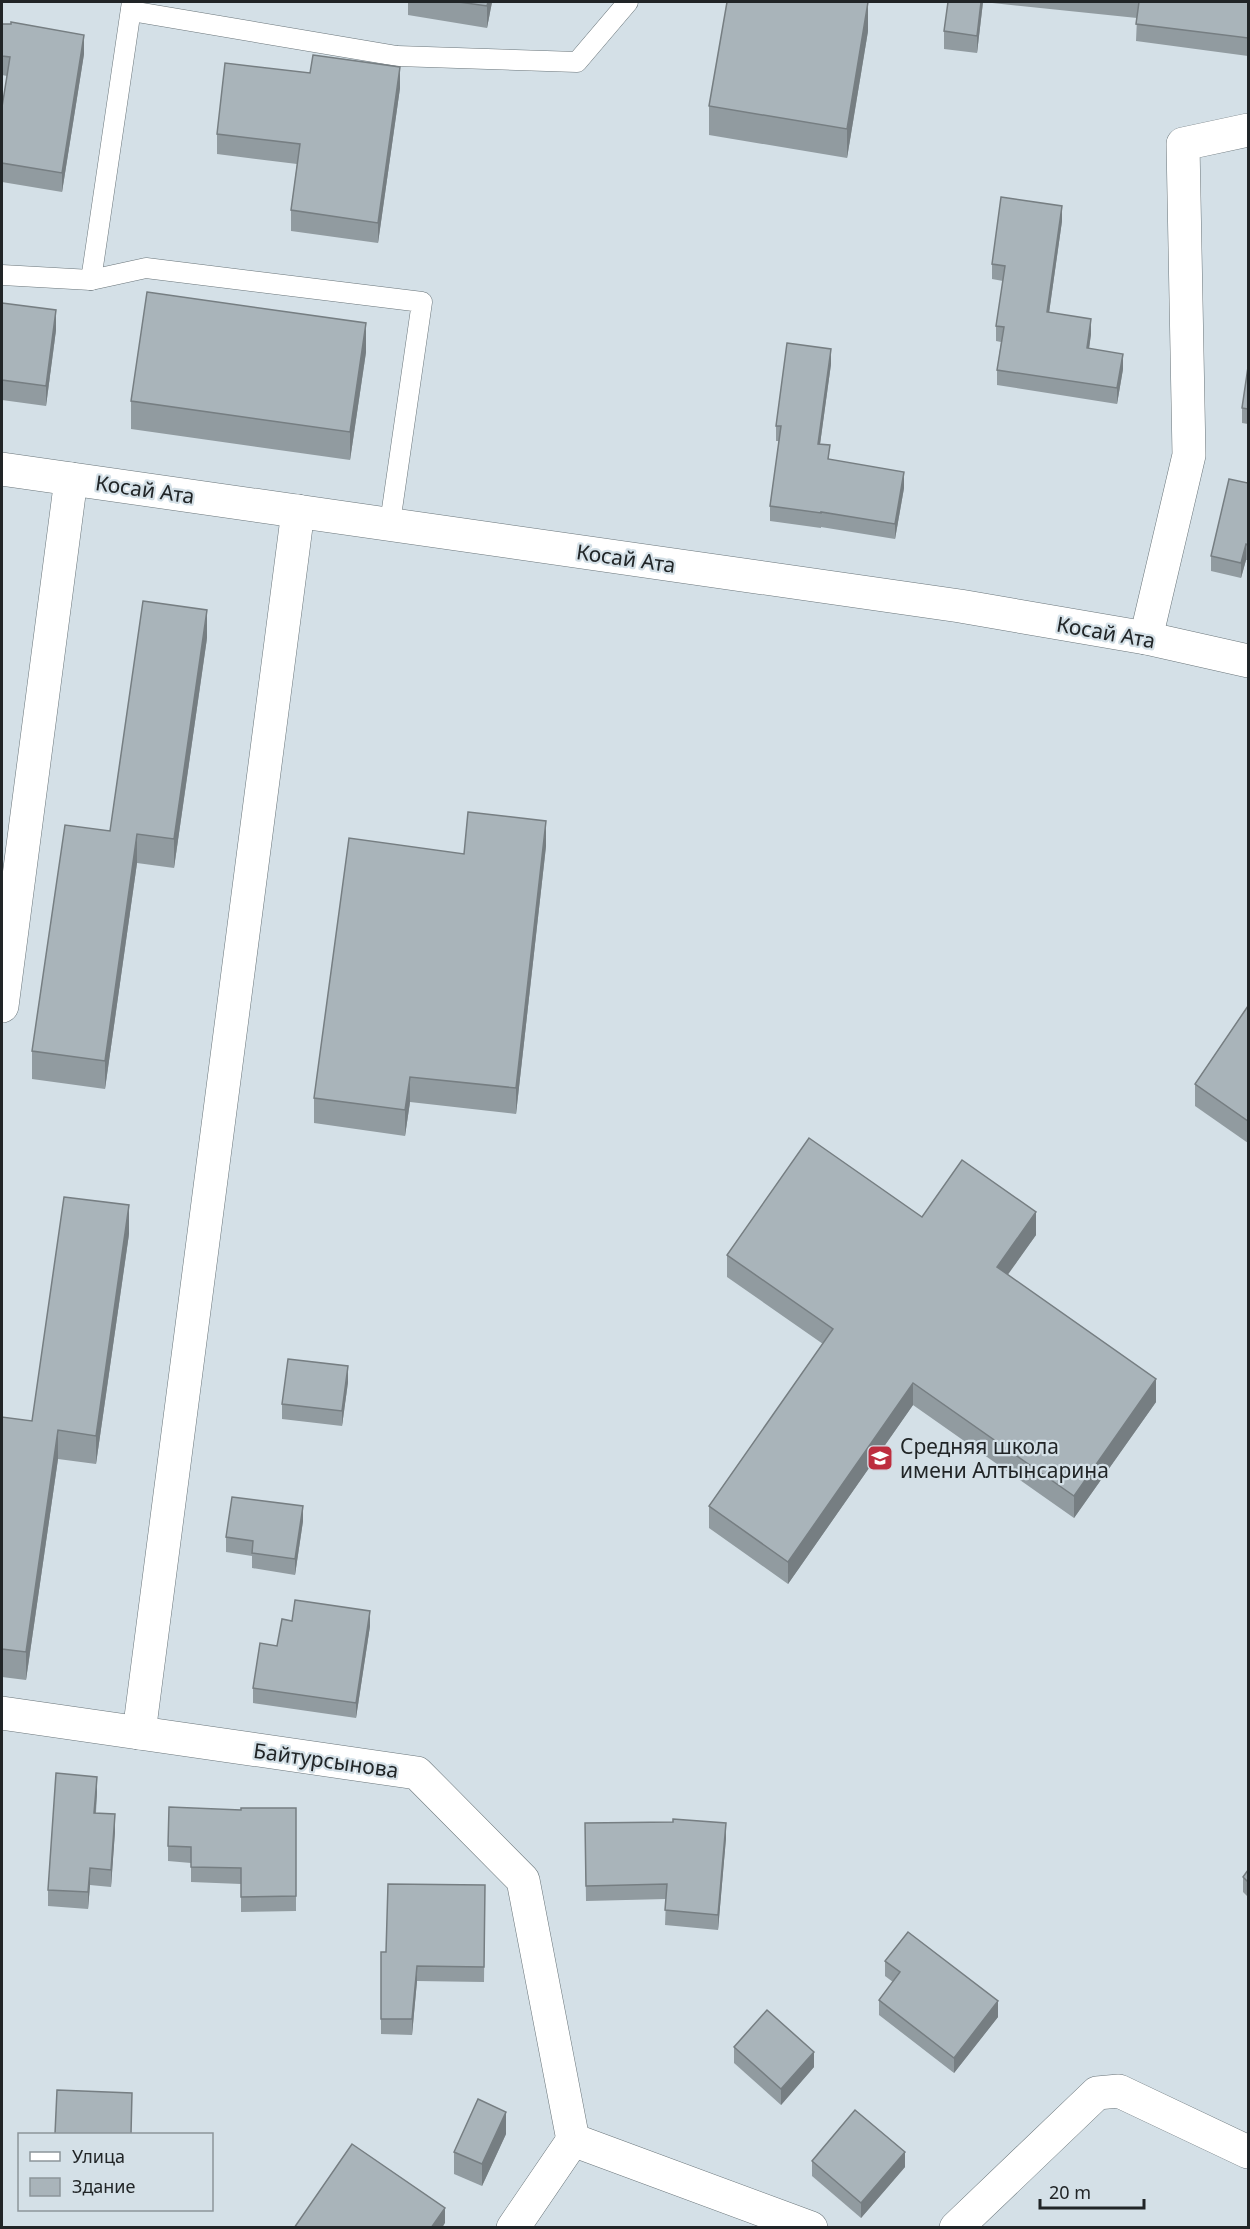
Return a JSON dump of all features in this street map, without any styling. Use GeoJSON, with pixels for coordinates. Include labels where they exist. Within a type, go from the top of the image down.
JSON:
{"type":"FeatureCollection","features":[{"type":"Feature","properties":{"kind":"street"},"geometry":{"type":"LineString","coordinates":[[1146,638],[1189,455],[1183,144],[1248,130]]}},
{"type":"Feature","properties":{"kind":"street","name":"Косай Ата"},"geometry":{"type":"LineString","coordinates":[[2,469],[960,606],[1146,638],[1248,661]]}},
{"type":"Feature","properties":{"kind":"street"},"geometry":{"type":"LineString","coordinates":[[2,1006],[71,478]]}},
{"type":"Feature","properties":{"kind":"street"},"geometry":{"type":"LineString","coordinates":[[139,1733],[298,510]]}},
{"type":"Feature","properties":{"kind":"street","name":"Байтурсынова"},"geometry":{"type":"LineString","coordinates":[[2,1713],[417,1773],[523,1880],[573,2140]]}},
{"type":"Feature","properties":{"kind":"street"},"geometry":{"type":"LineString","coordinates":[[956,2228],[1097,2093],[1119,2091],[1248,2152]]}},
{"type":"Feature","properties":{"kind":"street"},"geometry":{"type":"LineString","coordinates":[[513,2228],[573,2140],[811,2228]]}},
{"type":"Feature","properties":{"kind":"lane"},"geometry":{"type":"LineString","coordinates":[[91,280],[131,6],[397,56],[577,62],[628,2]]}},
{"type":"Feature","properties":{"kind":"lane"},"geometry":{"type":"LineString","coordinates":[[2,275],[91,280],[146,268],[422,302],[390,523]]}},
{"type":"Feature","properties":{"kind":"building"},"geometry":{"type":"Polygon","coordinates":[[[459,2],[488,2],[487,6],[459,2]]]}},
{"type":"Feature","properties":{"kind":"building"},"geometry":{"type":"Polygon","coordinates":[[[727,2],[868,2],[847,129],[709,106],[727,2]]]}},
{"type":"Feature","properties":{"kind":"building"},"geometry":{"type":"Polygon","coordinates":[[[948,2],[981,2],[977,36],[944,31],[948,2]]]}},
{"type":"Feature","properties":{"kind":"building"},"geometry":{"type":"Polygon","coordinates":[[[1139,2],[1248,2],[1248,38],[1136,24],[1139,2]]]}},
{"type":"Feature","properties":{"kind":"building"},"geometry":{"type":"Polygon","coordinates":[[[11,22],[84,35],[62,173],[2,163],[2,107],[10,57],[2,56],[2,24],[11,24],[11,22]]]}},
{"type":"Feature","properties":{"kind":"building"},"geometry":{"type":"Polygon","coordinates":[[[313,55],[400,67],[378,223],[291,210],[300,144],[217,134],[225,63],[310,73],[313,55]]]}},
{"type":"Feature","properties":{"kind":"building"},"geometry":{"type":"Polygon","coordinates":[[[1001,197],[1062,206],[1047,312],[1091,319],[1087,348],[1123,354],[1117,388],[997,370],[1004,327],[996,326],[1005,266],[992,264],[1001,197]]]}},
{"type":"Feature","properties":{"kind":"building"},"geometry":{"type":"Polygon","coordinates":[[[147,292],[366,323],[350,432],[131,401],[147,292]]]}},
{"type":"Feature","properties":{"kind":"building"},"geometry":{"type":"Polygon","coordinates":[[[2,303],[56,310],[46,386],[2,380],[2,303]]]}},
{"type":"Feature","properties":{"kind":"building"},"geometry":{"type":"Polygon","coordinates":[[[787,343],[831,349],[818,444],[830,445],[828,459],[904,472],[895,524],[770,506],[781,426],[776,426],[787,343]]]}},
{"type":"Feature","properties":{"kind":"building"},"geometry":{"type":"Polygon","coordinates":[[[1248,367],[1248,409],[1242,408],[1248,367]]]}},
{"type":"Feature","properties":{"kind":"building"},"geometry":{"type":"Polygon","coordinates":[[[1229,479],[1248,483],[1248,545],[1246,544],[1241,563],[1211,556],[1229,479]]]}},
{"type":"Feature","properties":{"kind":"building"},"geometry":{"type":"Polygon","coordinates":[[[143,601],[207,610],[174,839],[137,834],[105,1061],[32,1051],[65,825],[110,831],[143,601]]]}},
{"type":"Feature","properties":{"kind":"building"},"geometry":{"type":"Polygon","coordinates":[[[468,812],[546,821],[516,1088],[410,1077],[405,1110],[314,1098],[349,838],[464,854],[468,812]]]}},
{"type":"Feature","properties":{"kind":"building"},"geometry":{"type":"Polygon","coordinates":[[[1248,1006],[1248,1121],[1195,1084],[1248,1006]]]}},
{"type":"Feature","properties":{"kind":"building","name":"Средняя школа имени Алтынсарина"},"geometry":{"type":"Polygon","coordinates":[[[809,1138],[922,1217],[962,1160],[1036,1212],[997,1267],[1156,1379],[1074,1496],[913,1383],[788,1562],[709,1506],[833,1329],[727,1255],[809,1138]]]}},
{"type":"Feature","properties":{"kind":"building"},"geometry":{"type":"Polygon","coordinates":[[[64,1197],[129,1205],[96,1436],[58,1430],[26,1652],[2,1649],[2,1417],[32,1421],[64,1197]]]}},
{"type":"Feature","properties":{"kind":"building"},"geometry":{"type":"Polygon","coordinates":[[[288,1359],[348,1366],[342,1411],[282,1404],[288,1359]]]}},
{"type":"Feature","properties":{"kind":"building"},"geometry":{"type":"Polygon","coordinates":[[[232,1497],[303,1506],[295,1559],[252,1553],[253,1541],[226,1537],[232,1497]]]}},
{"type":"Feature","properties":{"kind":"building"},"geometry":{"type":"Polygon","coordinates":[[[295,1600],[370,1611],[356,1703],[253,1688],[260,1643],[277,1646],[282,1619],[292,1621],[295,1600]]]}},
{"type":"Feature","properties":{"kind":"building"},"geometry":{"type":"Polygon","coordinates":[[[56,1773],[97,1777],[94,1813],[115,1814],[111,1870],[90,1868],[88,1892],[48,1890],[56,1773]]]}},
{"type":"Feature","properties":{"kind":"building"},"geometry":{"type":"Polygon","coordinates":[[[169,1807],[241,1810],[241,1808],[296,1808],[296,1896],[241,1897],[241,1868],[191,1867],[191,1847],[168,1846],[169,1807]]]}},
{"type":"Feature","properties":{"kind":"building"},"geometry":{"type":"Polygon","coordinates":[[[673,1819],[726,1823],[718,1915],[665,1910],[667,1884],[586,1886],[585,1823],[673,1822],[673,1819]]]}},
{"type":"Feature","properties":{"kind":"building"},"geometry":{"type":"Polygon","coordinates":[[[1248,1870],[1248,1882],[1243,1877],[1248,1870]]]}},
{"type":"Feature","properties":{"kind":"building"},"geometry":{"type":"Polygon","coordinates":[[[388,1884],[485,1885],[484,1967],[417,1966],[412,2019],[381,2019],[381,1952],[386,1952],[388,1884]]]}},
{"type":"Feature","properties":{"kind":"building"},"geometry":{"type":"Polygon","coordinates":[[[908,1932],[998,2001],[954,2058],[879,2000],[900,1972],[885,1961],[908,1932]]]}},
{"type":"Feature","properties":{"kind":"building"},"geometry":{"type":"Polygon","coordinates":[[[767,2010],[814,2052],[781,2089],[734,2047],[767,2010]]]}},
{"type":"Feature","properties":{"kind":"building"},"geometry":{"type":"Polygon","coordinates":[[[57,2090],[132,2093],[131,2133],[55,2133],[57,2090]]]}},
{"type":"Feature","properties":{"kind":"building"},"geometry":{"type":"Polygon","coordinates":[[[478,2099],[506,2112],[482,2164],[454,2152],[478,2099]]]}},
{"type":"Feature","properties":{"kind":"building"},"geometry":{"type":"Polygon","coordinates":[[[855,2110],[905,2152],[861,2203],[812,2161],[855,2110]]]}},
{"type":"Feature","properties":{"kind":"building"},"geometry":{"type":"Polygon","coordinates":[[[352,2144],[445,2208],[431,2228],[294,2228],[352,2144]]]}},
{"type":"Feature","properties":{"kind":"place","name":"Средняя школа имени Алтынсарина"},"geometry":{"type":"Point","coordinates":[880,1458]}}]}
